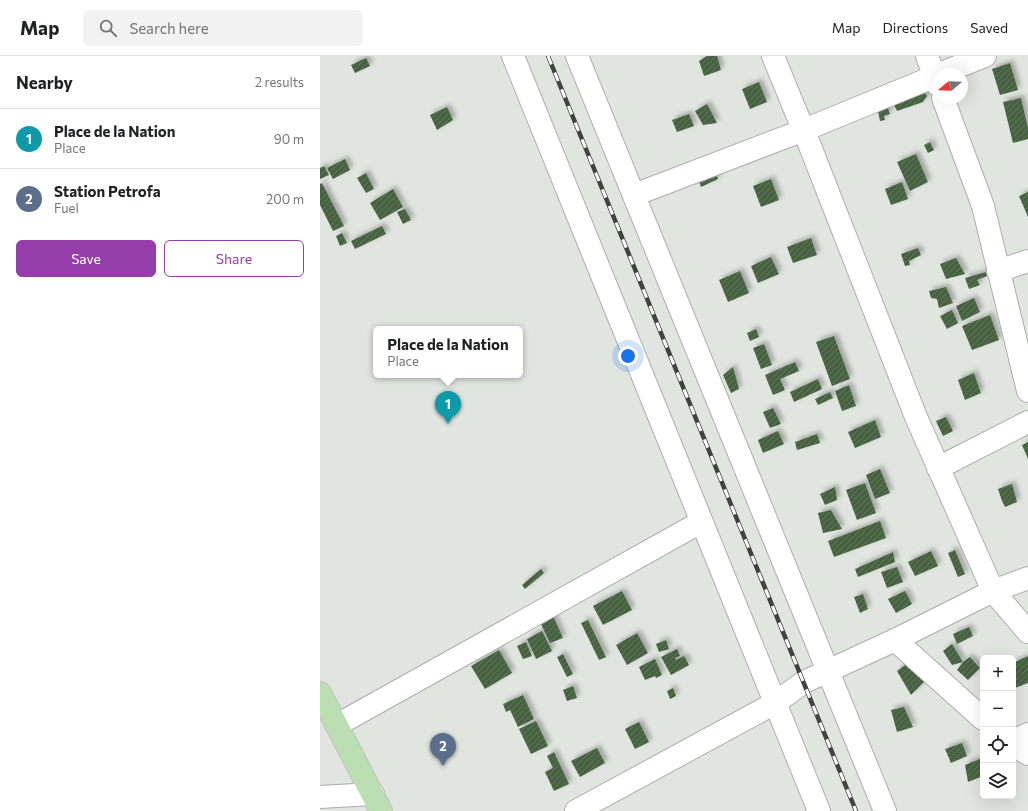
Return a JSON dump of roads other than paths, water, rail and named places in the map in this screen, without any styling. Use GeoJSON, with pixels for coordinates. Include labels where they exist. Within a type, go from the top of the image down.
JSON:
{"type":"FeatureCollection","features":[{"type":"Feature","properties":{"kind":"main road"},"geometry":{"type":"LineString","coordinates":[[320,693],[377,803]]}},
{"type":"Feature","properties":{"kind":"street"},"geometry":{"type":"LineString","coordinates":[[512,56],[819,811]]}},
{"type":"Feature","properties":{"kind":"street"},"geometry":{"type":"LineString","coordinates":[[577,56],[885,811]]}},
{"type":"Feature","properties":{"kind":"street"},"geometry":{"type":"LineString","coordinates":[[773,56],[804,130],[916,417],[938,468],[993,591],[1028,632]]}},
{"type":"Feature","properties":{"kind":"street"},"geometry":{"type":"LineString","coordinates":[[950,68],[985,56]]}},
{"type":"Feature","properties":{"kind":"street"},"geometry":{"type":"LineString","coordinates":[[634,195],[804,130],[932,74]]}},
{"type":"Feature","properties":{"kind":"street"},"geometry":{"type":"LineString","coordinates":[[945,104],[983,206],[1028,392]]}},
{"type":"Feature","properties":{"kind":"street"},"geometry":{"type":"LineString","coordinates":[[998,270],[1028,261]]}},
{"type":"Feature","properties":{"kind":"street"},"geometry":{"type":"LineString","coordinates":[[938,468],[1028,422]]}},
{"type":"Feature","properties":{"kind":"street"},"geometry":{"type":"LineString","coordinates":[[337,725],[701,522]]}},
{"type":"Feature","properties":{"kind":"street"},"geometry":{"type":"LineString","coordinates":[[576,811],[775,704],[804,682],[895,640],[993,591],[1028,578]]}},
{"type":"Feature","properties":{"kind":"street"},"geometry":{"type":"LineString","coordinates":[[895,640],[980,716]]}},
{"type":"Feature","properties":{"kind":"street"},"geometry":{"type":"LineString","coordinates":[[1016,739],[1028,734]]}},
{"type":"Feature","properties":{"kind":"street"},"geometry":{"type":"LineString","coordinates":[[1016,747],[1028,754]]}},
{"type":"Feature","properties":{"kind":"street"},"geometry":{"type":"LineString","coordinates":[[320,796],[377,803]]}},
{"type":"Feature","properties":{"kind":"railway"},"geometry":{"type":"LineString","coordinates":[[548,56],[856,811]]}},
{"type":"Feature","properties":{"kind":"place","name":"Place de la Nation"},"geometry":{"type":"Point","coordinates":[448,424]}},
{"type":"Feature","properties":{"kind":"place","name":"Station Petrofa"},"geometry":{"type":"Point","coordinates":[443,766]}}]}
